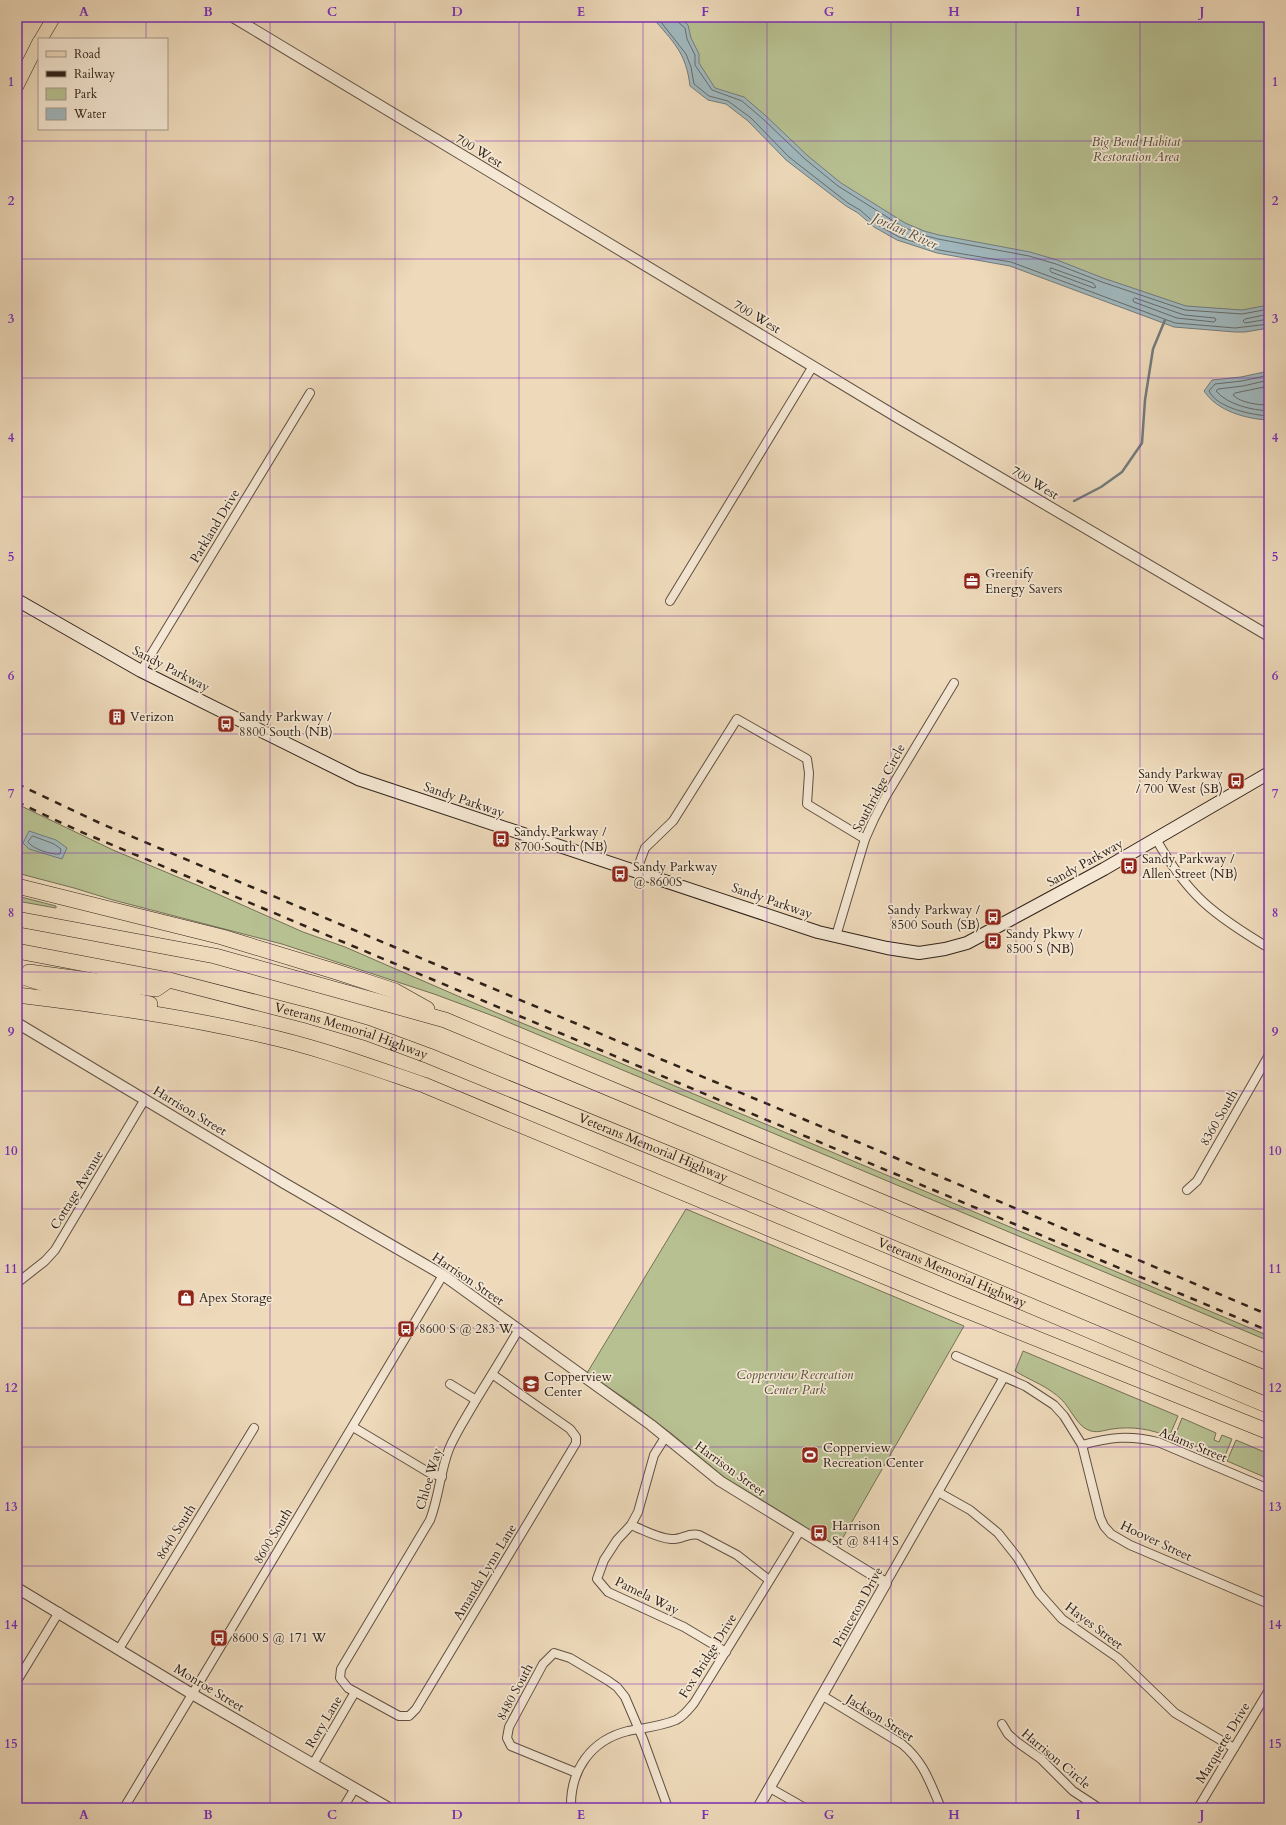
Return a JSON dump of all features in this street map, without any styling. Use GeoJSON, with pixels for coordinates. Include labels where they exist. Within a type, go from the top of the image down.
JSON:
{"type":"FeatureCollection","features":[{"type":"Feature","properties":{"kind":"highway"},"geometry":{"type":"LineString","coordinates":[[17,886],[222,937],[337,972],[395,991],[445,1020]]}},
{"type":"Feature","properties":{"kind":"highway"},"geometry":{"type":"LineString","coordinates":[[17,919],[215,956],[445,1020],[1269,1363]]}},
{"type":"Feature","properties":{"kind":"highway","name":"Veterans Memorial Highway"},"geometry":{"type":"LineString","coordinates":[[17,951],[169,980],[309,1016],[366,1033],[429,1056],[692,1163],[1269,1406]]}},
{"type":"Feature","properties":{"kind":"highway"},"geometry":{"type":"LineString","coordinates":[[17,970],[156,989],[169,980]]}},
{"type":"Feature","properties":{"kind":"highway"},"geometry":{"type":"LineString","coordinates":[[17,975],[48,985],[96,992],[279,1034],[299,1044]]}},
{"type":"Feature","properties":{"kind":"highway"},"geometry":{"type":"LineString","coordinates":[[17,995],[142,1012],[262,1035],[299,1044],[424,1084],[953,1305],[1269,1432]]}},
{"type":"Feature","properties":{"kind":"main road"},"geometry":{"type":"LineString","coordinates":[[42,38],[54,17]]}},
{"type":"Feature","properties":{"kind":"main road"},"geometry":{"type":"LineString","coordinates":[[17,86],[38,44]]}},
{"type":"Feature","properties":{"kind":"main road","name":"Sandy Parkway"},"geometry":{"type":"LineString","coordinates":[[17,600],[141,671],[358,779],[818,932],[887,948],[919,953],[945,949],[967,943],[1156,840],[1269,773]]}},
{"type":"Feature","properties":{"kind":"street","name":"700 West"},"geometry":{"type":"LineString","coordinates":[[233,17],[813,366],[1269,636]]}},
{"type":"Feature","properties":{"kind":"street"},"geometry":{"type":"LineString","coordinates":[[670,602],[813,366]]}},
{"type":"Feature","properties":{"kind":"street","name":"Parkland Drive"},"geometry":{"type":"LineString","coordinates":[[141,671],[310,393]]}},
{"type":"Feature","properties":{"kind":"street","name":"Southridge Circle"},"geometry":{"type":"LineString","coordinates":[[836,936],[865,839],[886,796],[954,683]]}},
{"type":"Feature","properties":{"kind":"street"},"geometry":{"type":"LineString","coordinates":[[636,872],[645,848],[673,821],[737,719],[807,759],[810,773],[807,804],[865,839]]}},
{"type":"Feature","properties":{"kind":"street"},"geometry":{"type":"LineString","coordinates":[[1156,840],[1178,876],[1199,899],[1224,920],[1269,948]]}},
{"type":"Feature","properties":{"kind":"street","name":"Harrison Street"},"geometry":{"type":"LineString","coordinates":[[17,1023],[443,1276],[519,1329],[666,1436],[720,1481],[886,1583]]}},
{"type":"Feature","properties":{"kind":"street","name":"8360 South"},"geometry":{"type":"LineString","coordinates":[[1187,1190],[1197,1181],[1269,1056]]}},
{"type":"Feature","properties":{"kind":"street","name":"Cottage Avenue"},"geometry":{"type":"LineString","coordinates":[[17,1283],[45,1261],[55,1250],[145,1099]]}},
{"type":"Feature","properties":{"kind":"street","name":"8600 South"},"geometry":{"type":"LineString","coordinates":[[124,1808],[443,1276]]}},
{"type":"Feature","properties":{"kind":"street","name":"Chloe Way"},"geometry":{"type":"LineString","coordinates":[[356,1692],[343,1683],[340,1678],[341,1669],[430,1520],[435,1508],[447,1456],[453,1440],[519,1329]]}},
{"type":"Feature","properties":{"kind":"street","name":"Hoover Street"},"geometry":{"type":"LineString","coordinates":[[956,1356],[1025,1386],[1054,1405],[1064,1416],[1082,1445],[1100,1516],[1111,1534],[1130,1545],[1269,1604]]}},
{"type":"Feature","properties":{"kind":"street","name":"Amanda Lynn Lane"},"geometry":{"type":"LineString","coordinates":[[356,1692],[399,1716],[409,1716],[420,1702],[574,1448],[576,1437],[570,1429],[492,1374]]}},
{"type":"Feature","properties":{"kind":"street","name":"Princeton Drive"},"geometry":{"type":"LineString","coordinates":[[758,1808],[1004,1377]]}},
{"type":"Feature","properties":{"kind":"street"},"geometry":{"type":"LineString","coordinates":[[450,1384],[476,1400]]}},
{"type":"Feature","properties":{"kind":"street"},"geometry":{"type":"LineString","coordinates":[[353,1427],[428,1472],[442,1477]]}},
{"type":"Feature","properties":{"kind":"street","name":"8640 South"},"geometry":{"type":"LineString","coordinates":[[119,1649],[254,1428]]}},
{"type":"Feature","properties":{"kind":"street","name":"Pamela Way"},"geometry":{"type":"LineString","coordinates":[[666,1436],[654,1455],[638,1512],[631,1525],[617,1540],[604,1560],[597,1578],[608,1592],[684,1627],[726,1652]]}},
{"type":"Feature","properties":{"kind":"street","name":"Adams Street"},"geometry":{"type":"LineString","coordinates":[[1082,1445],[1111,1438],[1126,1437],[1147,1439],[1158,1442],[1269,1489]]}},
{"type":"Feature","properties":{"kind":"street","name":"Hayes Street"},"geometry":{"type":"LineString","coordinates":[[938,1492],[970,1510],[998,1532],[1017,1558],[1039,1593],[1062,1619],[1118,1658],[1175,1712],[1234,1748]]}},
{"type":"Feature","properties":{"kind":"street"},"geometry":{"type":"LineString","coordinates":[[631,1525],[651,1534],[671,1539],[680,1538],[693,1533],[699,1535],[737,1555],[769,1580]]}},
{"type":"Feature","properties":{"kind":"street","name":"Fox Bridge Drive"},"geometry":{"type":"LineString","coordinates":[[571,1808],[572,1790],[576,1773],[587,1755],[604,1740],[615,1735],[677,1720],[686,1713],[694,1703],[726,1652],[800,1531]]}},
{"type":"Feature","properties":{"kind":"street","name":"Monroe Street"},"geometry":{"type":"LineString","coordinates":[[17,1588],[59,1612],[192,1694],[390,1808]]}},
{"type":"Feature","properties":{"kind":"street"},"geometry":{"type":"LineString","coordinates":[[17,1681],[59,1612]]}},
{"type":"Feature","properties":{"kind":"street","name":"8480 South"},"geometry":{"type":"LineString","coordinates":[[576,1773],[511,1746],[506,1738],[509,1727],[543,1664],[554,1653],[570,1658],[617,1687],[624,1697],[639,1729]]}},
{"type":"Feature","properties":{"kind":"street","name":"Marquette Drive"},"geometry":{"type":"LineString","coordinates":[[1198,1808],[1269,1690]]}},
{"type":"Feature","properties":{"kind":"street","name":"Rory Lane"},"geometry":{"type":"LineString","coordinates":[[313,1764],[356,1692]]}},
{"type":"Feature","properties":{"kind":"street","name":"Jackson Street"},"geometry":{"type":"LineString","coordinates":[[822,1696],[902,1744],[912,1753],[926,1773],[941,1808]]}},
{"type":"Feature","properties":{"kind":"street","name":"Harrison Circle"},"geometry":{"type":"LineString","coordinates":[[1002,1724],[1008,1734],[1041,1759],[1073,1791],[1099,1808]]}},
{"type":"Feature","properties":{"kind":"street"},"geometry":{"type":"LineString","coordinates":[[639,1729],[668,1808]]}},
{"type":"Feature","properties":{"kind":"street"},"geometry":{"type":"LineString","coordinates":[[343,1808],[355,1788]]}},
{"type":"Feature","properties":{"kind":"street"},"geometry":{"type":"LineString","coordinates":[[770,1788],[805,1808]]}},
{"type":"Feature","properties":{"kind":"green space","name":"Big Bend Habitat Restoration Area"},"geometry":{"type":"Polygon","coordinates":[[[663,17],[1269,17],[1269,315],[1193,315],[953,245],[881,214],[703,82],[663,17]]]}},
{"type":"Feature","properties":{"kind":"green space"},"geometry":{"type":"Polygon","coordinates":[[[17,804],[113,850],[303,932],[345,947],[497,1013],[606,1057],[1269,1336],[1269,1341],[496,1017],[434,994],[282,944],[113,900],[17,873],[17,804]]]}},
{"type":"Feature","properties":{"kind":"green space"},"geometry":{"type":"Polygon","coordinates":[[[17,896],[56,906],[56,908],[17,901],[17,896]]]}},
{"type":"Feature","properties":{"kind":"green space","name":"Copperview Recreation Center Park"},"geometry":{"type":"Polygon","coordinates":[[[686,1209],[964,1326],[837,1548],[725,1478],[672,1434],[630,1402],[587,1373],[686,1209]]]}},
{"type":"Feature","properties":{"kind":"green space"},"geometry":{"type":"Polygon","coordinates":[[[1023,1351],[1178,1416],[1169,1437],[1149,1430],[1134,1428],[1119,1428],[1096,1432],[1086,1429],[1078,1422],[1057,1395],[1015,1371],[1023,1351]]]}},
{"type":"Feature","properties":{"kind":"green space"},"geometry":{"type":"Polygon","coordinates":[[[1182,1418],[1216,1433],[1214,1440],[1219,1442],[1222,1435],[1232,1439],[1224,1458],[1174,1438],[1182,1418]]]}},
{"type":"Feature","properties":{"kind":"green space"},"geometry":{"type":"Polygon","coordinates":[[[1236,1440],[1269,1454],[1269,1479],[1227,1461],[1236,1440]]]}},
{"type":"Feature","properties":{"kind":"water","name":"Jordan River"},"geometry":{"type":"Polygon","coordinates":[[[652,17],[679,17],[688,25],[691,38],[699,54],[699,63],[715,88],[744,97],[808,156],[841,183],[905,223],[924,231],[939,235],[1030,252],[1057,260],[1103,278],[1186,306],[1242,310],[1269,305],[1269,328],[1235,332],[1174,327],[1010,266],[937,253],[897,240],[874,227],[858,213],[846,206],[786,160],[748,121],[726,104],[708,100],[690,86],[682,56],[672,41],[652,17]]]}},
{"type":"Feature","properties":{"kind":"water"},"geometry":{"type":"Polygon","coordinates":[[[1269,371],[1269,420],[1242,416],[1224,409],[1216,404],[1204,391],[1212,380],[1241,377],[1269,371]]]}},
{"type":"Feature","properties":{"kind":"water"},"geometry":{"type":"Polygon","coordinates":[[[29,831],[56,840],[67,848],[62,859],[29,849],[23,843],[29,831]]]}},
{"type":"Feature","properties":{"kind":"waterway"},"geometry":{"type":"LineString","coordinates":[[1074,501],[1101,487],[1122,472],[1142,443],[1145,400],[1153,349],[1165,320]]}},
{"type":"Feature","properties":{"kind":"railway"},"geometry":{"type":"LineString","coordinates":[[17,784],[102,824],[1269,1315]]}},
{"type":"Feature","properties":{"kind":"railway"},"geometry":{"type":"LineString","coordinates":[[17,802],[79,831],[1269,1331]]}},
{"type":"Feature","properties":{"kind":"place","name":"Greenify Energy Savers"},"geometry":{"type":"Point","coordinates":[972,581]}},
{"type":"Feature","properties":{"kind":"place","name":"Verizon"},"geometry":{"type":"Point","coordinates":[117,717]}},
{"type":"Feature","properties":{"kind":"place","name":"Sandy Parkway / 8800 South (NB)"},"geometry":{"type":"Point","coordinates":[226,724]}},
{"type":"Feature","properties":{"kind":"place","name":"Sandy Parkway / 700 West (SB)"},"geometry":{"type":"Point","coordinates":[1236,781]}},
{"type":"Feature","properties":{"kind":"place","name":"Sandy Parkway / 8700 South (NB)"},"geometry":{"type":"Point","coordinates":[501,839]}},
{"type":"Feature","properties":{"kind":"place","name":"Sandy Parkway / Allen Street (NB)"},"geometry":{"type":"Point","coordinates":[1129,866]}},
{"type":"Feature","properties":{"kind":"place","name":"Sandy Parkway @ 8600S"},"geometry":{"type":"Point","coordinates":[620,874]}},
{"type":"Feature","properties":{"kind":"place","name":"Sandy Parkway / 8500 South (SB)"},"geometry":{"type":"Point","coordinates":[993,917]}},
{"type":"Feature","properties":{"kind":"place","name":"Sandy Pkwy / 8500 S (NB)"},"geometry":{"type":"Point","coordinates":[993,941]}},
{"type":"Feature","properties":{"kind":"place","name":"Apex Storage"},"geometry":{"type":"Point","coordinates":[186,1298]}},
{"type":"Feature","properties":{"kind":"place","name":"8600 S @ 283 W"},"geometry":{"type":"Point","coordinates":[406,1329]}},
{"type":"Feature","properties":{"kind":"place","name":"Copperview Center"},"geometry":{"type":"Point","coordinates":[531,1384]}},
{"type":"Feature","properties":{"kind":"place","name":"Copperview Recreation Center"},"geometry":{"type":"Point","coordinates":[810,1455]}},
{"type":"Feature","properties":{"kind":"place","name":"Harrison St @ 8414 S"},"geometry":{"type":"Point","coordinates":[819,1533]}},
{"type":"Feature","properties":{"kind":"place","name":"8600 S @ 171 W"},"geometry":{"type":"Point","coordinates":[219,1638]}}]}
